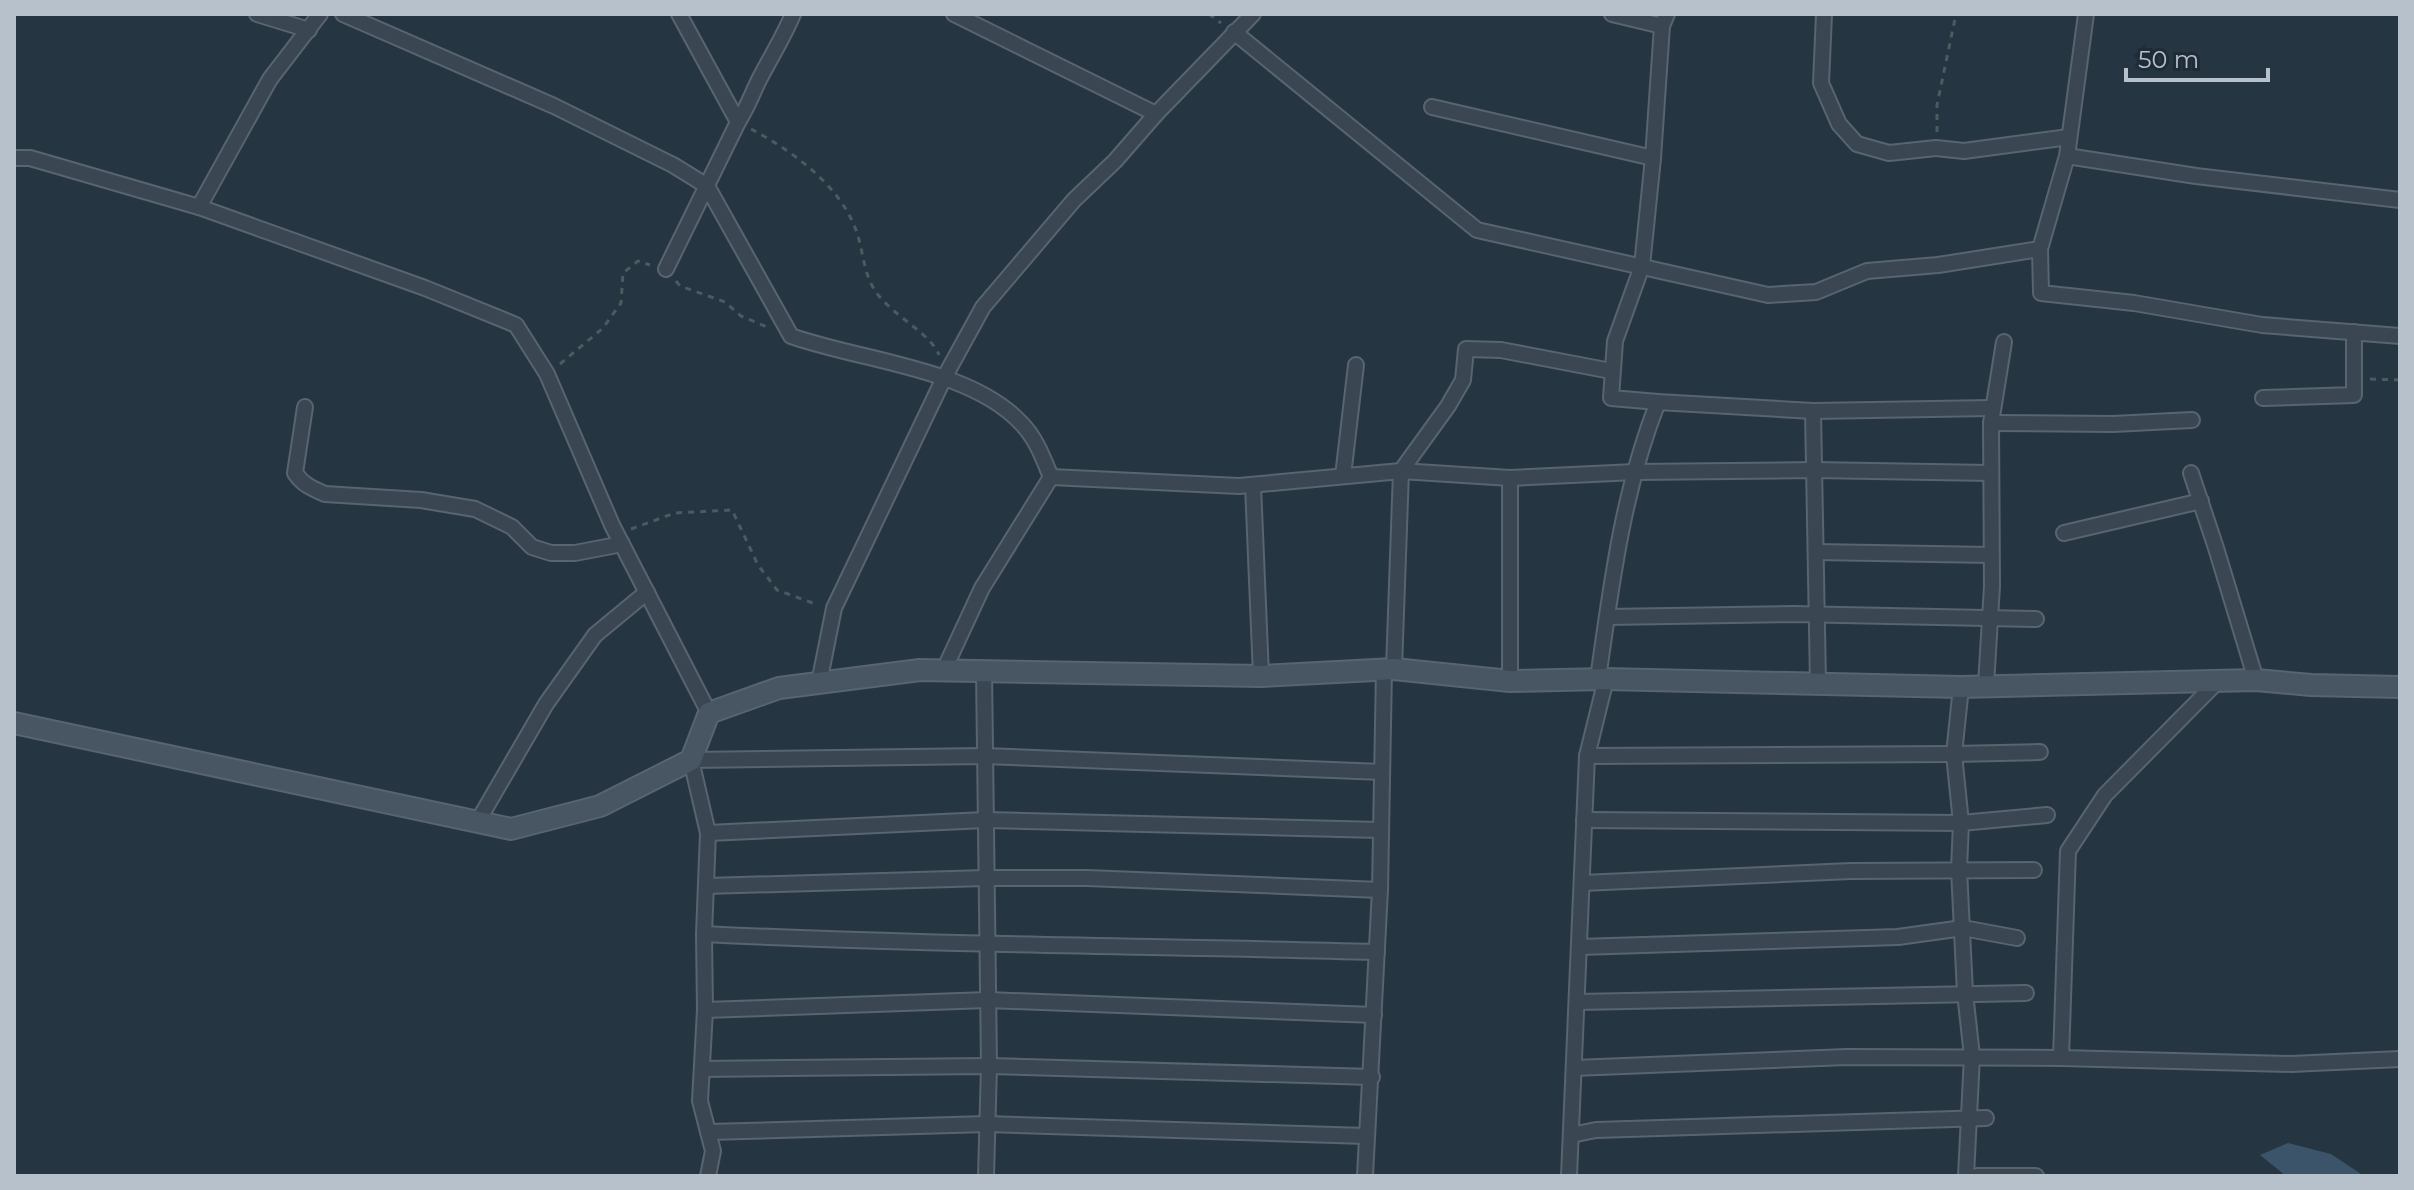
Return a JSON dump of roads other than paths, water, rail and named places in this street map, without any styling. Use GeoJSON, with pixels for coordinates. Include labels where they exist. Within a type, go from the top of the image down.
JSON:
{"type":"FeatureCollection","features":[{"type":"Feature","properties":{"kind":"street"},"geometry":{"type":"LineString","coordinates":[[257,14],[309,30]]}},
{"type":"Feature","properties":{"kind":"street"},"geometry":{"type":"LineString","coordinates":[[199,207],[270,79],[320,14]]}},
{"type":"Feature","properties":{"kind":"street"},"geometry":{"type":"LineString","coordinates":[[343,14],[554,106],[673,165],[707,186],[791,336],[821,347],[944,378],[993,399],[1022,423],[1039,448],[1051,477]]}},
{"type":"Feature","properties":{"kind":"street"},"geometry":{"type":"LineString","coordinates":[[679,14],[738,122]]}},
{"type":"Feature","properties":{"kind":"street"},"geometry":{"type":"LineString","coordinates":[[666,269],[793,14]]}},
{"type":"Feature","properties":{"kind":"street"},"geometry":{"type":"LineString","coordinates":[[954,14],[1156,114]]}},
{"type":"Feature","properties":{"kind":"street"},"geometry":{"type":"LineString","coordinates":[[819,683],[834,608],[944,378],[983,307],[1074,200],[1115,161],[1253,14]]}},
{"type":"Feature","properties":{"kind":"street"},"geometry":{"type":"LineString","coordinates":[[1612,14],[1664,20],[1642,266],[1615,341],[1611,398],[1813,411],[1991,416],[2113,424],[2192,420]]}},
{"type":"Feature","properties":{"kind":"street"},"geometry":{"type":"LineString","coordinates":[[1824,14],[1821,83],[1839,124],[1857,144],[1889,153],[1936,148],[1964,151],[2069,137]]}},
{"type":"Feature","properties":{"kind":"street"},"geometry":{"type":"LineString","coordinates":[[2086,14],[2067,156],[2040,249],[2041,293],[2134,303],[2262,325],[2400,336]]}},
{"type":"Feature","properties":{"kind":"street"},"geometry":{"type":"LineString","coordinates":[[1234,32],[1477,230],[1768,295],[1816,292],[1867,271],[1938,265],[2040,249]]}},
{"type":"Feature","properties":{"kind":"street"},"geometry":{"type":"LineString","coordinates":[[1432,107],[1653,158]]}},
{"type":"Feature","properties":{"kind":"street"},"geometry":{"type":"LineString","coordinates":[[2067,156],[2196,176],[2400,200]]}},
{"type":"Feature","properties":{"kind":"street"},"geometry":{"type":"LineString","coordinates":[[14,158],[30,158],[199,207],[425,288],[516,325],[547,374],[619,539],[709,713],[691,760],[708,833],[700,1101],[713,1151],[709,1176]]}},
{"type":"Feature","properties":{"kind":"street"},"geometry":{"type":"LineString","coordinates":[[2263,398],[2354,395],[2354,332]]}},
{"type":"Feature","properties":{"kind":"street"},"geometry":{"type":"LineString","coordinates":[[1986,685],[1991,555],[1991,416],[2004,342]]}},
{"type":"Feature","properties":{"kind":"street"},"geometry":{"type":"LineString","coordinates":[[1365,1176],[1380,890],[1382,772],[1401,471],[1463,380],[1466,349],[1501,350],[1611,371]]}},
{"type":"Feature","properties":{"kind":"street"},"geometry":{"type":"LineString","coordinates":[[1343,476],[1356,365]]}},
{"type":"Feature","properties":{"kind":"street"},"geometry":{"type":"LineString","coordinates":[[1569,1176],[1587,756],[1602,679],[1607,617],[1635,472],[1658,402]]}},
{"type":"Feature","properties":{"kind":"street"},"geometry":{"type":"LineString","coordinates":[[305,407],[295,473],[300,481],[325,494],[421,500],[475,509],[512,527],[532,547],[551,553],[575,553],[619,539]]}},
{"type":"Feature","properties":{"kind":"street"},"geometry":{"type":"LineString","coordinates":[[1813,411],[1818,684]]}},
{"type":"Feature","properties":{"kind":"street"},"geometry":{"type":"LineString","coordinates":[[1051,477],[1253,485],[1401,471],[1510,478],[1635,472],[1814,470],[1990,473]]}},
{"type":"Feature","properties":{"kind":"street"},"geometry":{"type":"LineString","coordinates":[[2191,473],[2256,680]]}},
{"type":"Feature","properties":{"kind":"street"},"geometry":{"type":"LineString","coordinates":[[944,670],[982,588],[1051,477]]}},
{"type":"Feature","properties":{"kind":"street"},"geometry":{"type":"LineString","coordinates":[[1510,478],[1510,681]]}},
{"type":"Feature","properties":{"kind":"street"},"geometry":{"type":"LineString","coordinates":[[1253,485],[1261,676]]}},
{"type":"Feature","properties":{"kind":"street"},"geometry":{"type":"LineString","coordinates":[[2064,533],[2201,501]]}},
{"type":"Feature","properties":{"kind":"street"},"geometry":{"type":"LineString","coordinates":[[1816,552],[1991,555]]}},
{"type":"Feature","properties":{"kind":"street"},"geometry":{"type":"LineString","coordinates":[[478,821],[546,704],[595,635],[647,592]]}},
{"type":"Feature","properties":{"kind":"street"},"geometry":{"type":"LineString","coordinates":[[1607,617],[1817,615],[2036,619]]}},
{"type":"Feature","properties":{"kind":"street"},"geometry":{"type":"LineString","coordinates":[[709,713],[779,688],[920,670],[1261,676],[1389,669],[1510,681],[1602,679],[1961,687],[2256,680],[2400,687]]}},
{"type":"Feature","properties":{"kind":"street"},"geometry":{"type":"LineString","coordinates":[[984,670],[989,1066],[986,1176]]}},
{"type":"Feature","properties":{"kind":"street"},"geometry":{"type":"LineString","coordinates":[[2061,1058],[2068,851],[2105,795],[2218,681]]}},
{"type":"Feature","properties":{"kind":"street"},"geometry":{"type":"LineString","coordinates":[[1961,687],[1954,754],[1961,823],[1959,869],[1965,993],[1972,1056],[1966,1176]]}},
{"type":"Feature","properties":{"kind":"street"},"geometry":{"type":"LineString","coordinates":[[14,723],[511,829],[600,806],[691,760],[984,756],[1382,772]]}},
{"type":"Feature","properties":{"kind":"street"},"geometry":{"type":"LineString","coordinates":[[1587,756],[2040,752]]}},
{"type":"Feature","properties":{"kind":"street"},"geometry":{"type":"LineString","coordinates":[[1584,820],[1961,823],[2047,815]]}},
{"type":"Feature","properties":{"kind":"street"},"geometry":{"type":"LineString","coordinates":[[708,833],[985,820],[1380,830]]}},
{"type":"Feature","properties":{"kind":"street"},"geometry":{"type":"LineString","coordinates":[[1582,883],[1851,871],[2034,870]]}},
{"type":"Feature","properties":{"kind":"street"},"geometry":{"type":"LineString","coordinates":[[706,886],[1087,878],[1380,890]]}},
{"type":"Feature","properties":{"kind":"street"},"geometry":{"type":"LineString","coordinates":[[1579,947],[1898,937],[1963,928],[2017,938]]}},
{"type":"Feature","properties":{"kind":"street"},"geometry":{"type":"LineString","coordinates":[[704,934],[862,942],[987,942],[1377,952]]}},
{"type":"Feature","properties":{"kind":"street"},"geometry":{"type":"LineString","coordinates":[[1577,1002],[2026,993]]}},
{"type":"Feature","properties":{"kind":"street"},"geometry":{"type":"LineString","coordinates":[[705,1010],[988,1000],[1374,1015]]}},
{"type":"Feature","properties":{"kind":"street"},"geometry":{"type":"LineString","coordinates":[[1574,1068],[1847,1057],[1972,1056],[2291,1064],[2400,1059]]}},
{"type":"Feature","properties":{"kind":"street"},"geometry":{"type":"LineString","coordinates":[[702,1069],[989,1066],[1372,1077]]}},
{"type":"Feature","properties":{"kind":"street"},"geometry":{"type":"LineString","coordinates":[[1571,1135],[1596,1130],[1986,1118]]}},
{"type":"Feature","properties":{"kind":"street"},"geometry":{"type":"LineString","coordinates":[[708,1132],[987,1124],[1366,1136]]}},
{"type":"Feature","properties":{"kind":"street"},"geometry":{"type":"LineString","coordinates":[[1977,1176],[2036,1176]]}},
{"type":"Feature","properties":{"kind":"water"},"geometry":{"type":"Polygon","coordinates":[[[2288,1143],[2331,1154],[2364,1176],[2286,1176],[2260,1155],[2288,1143]]]}}]}
